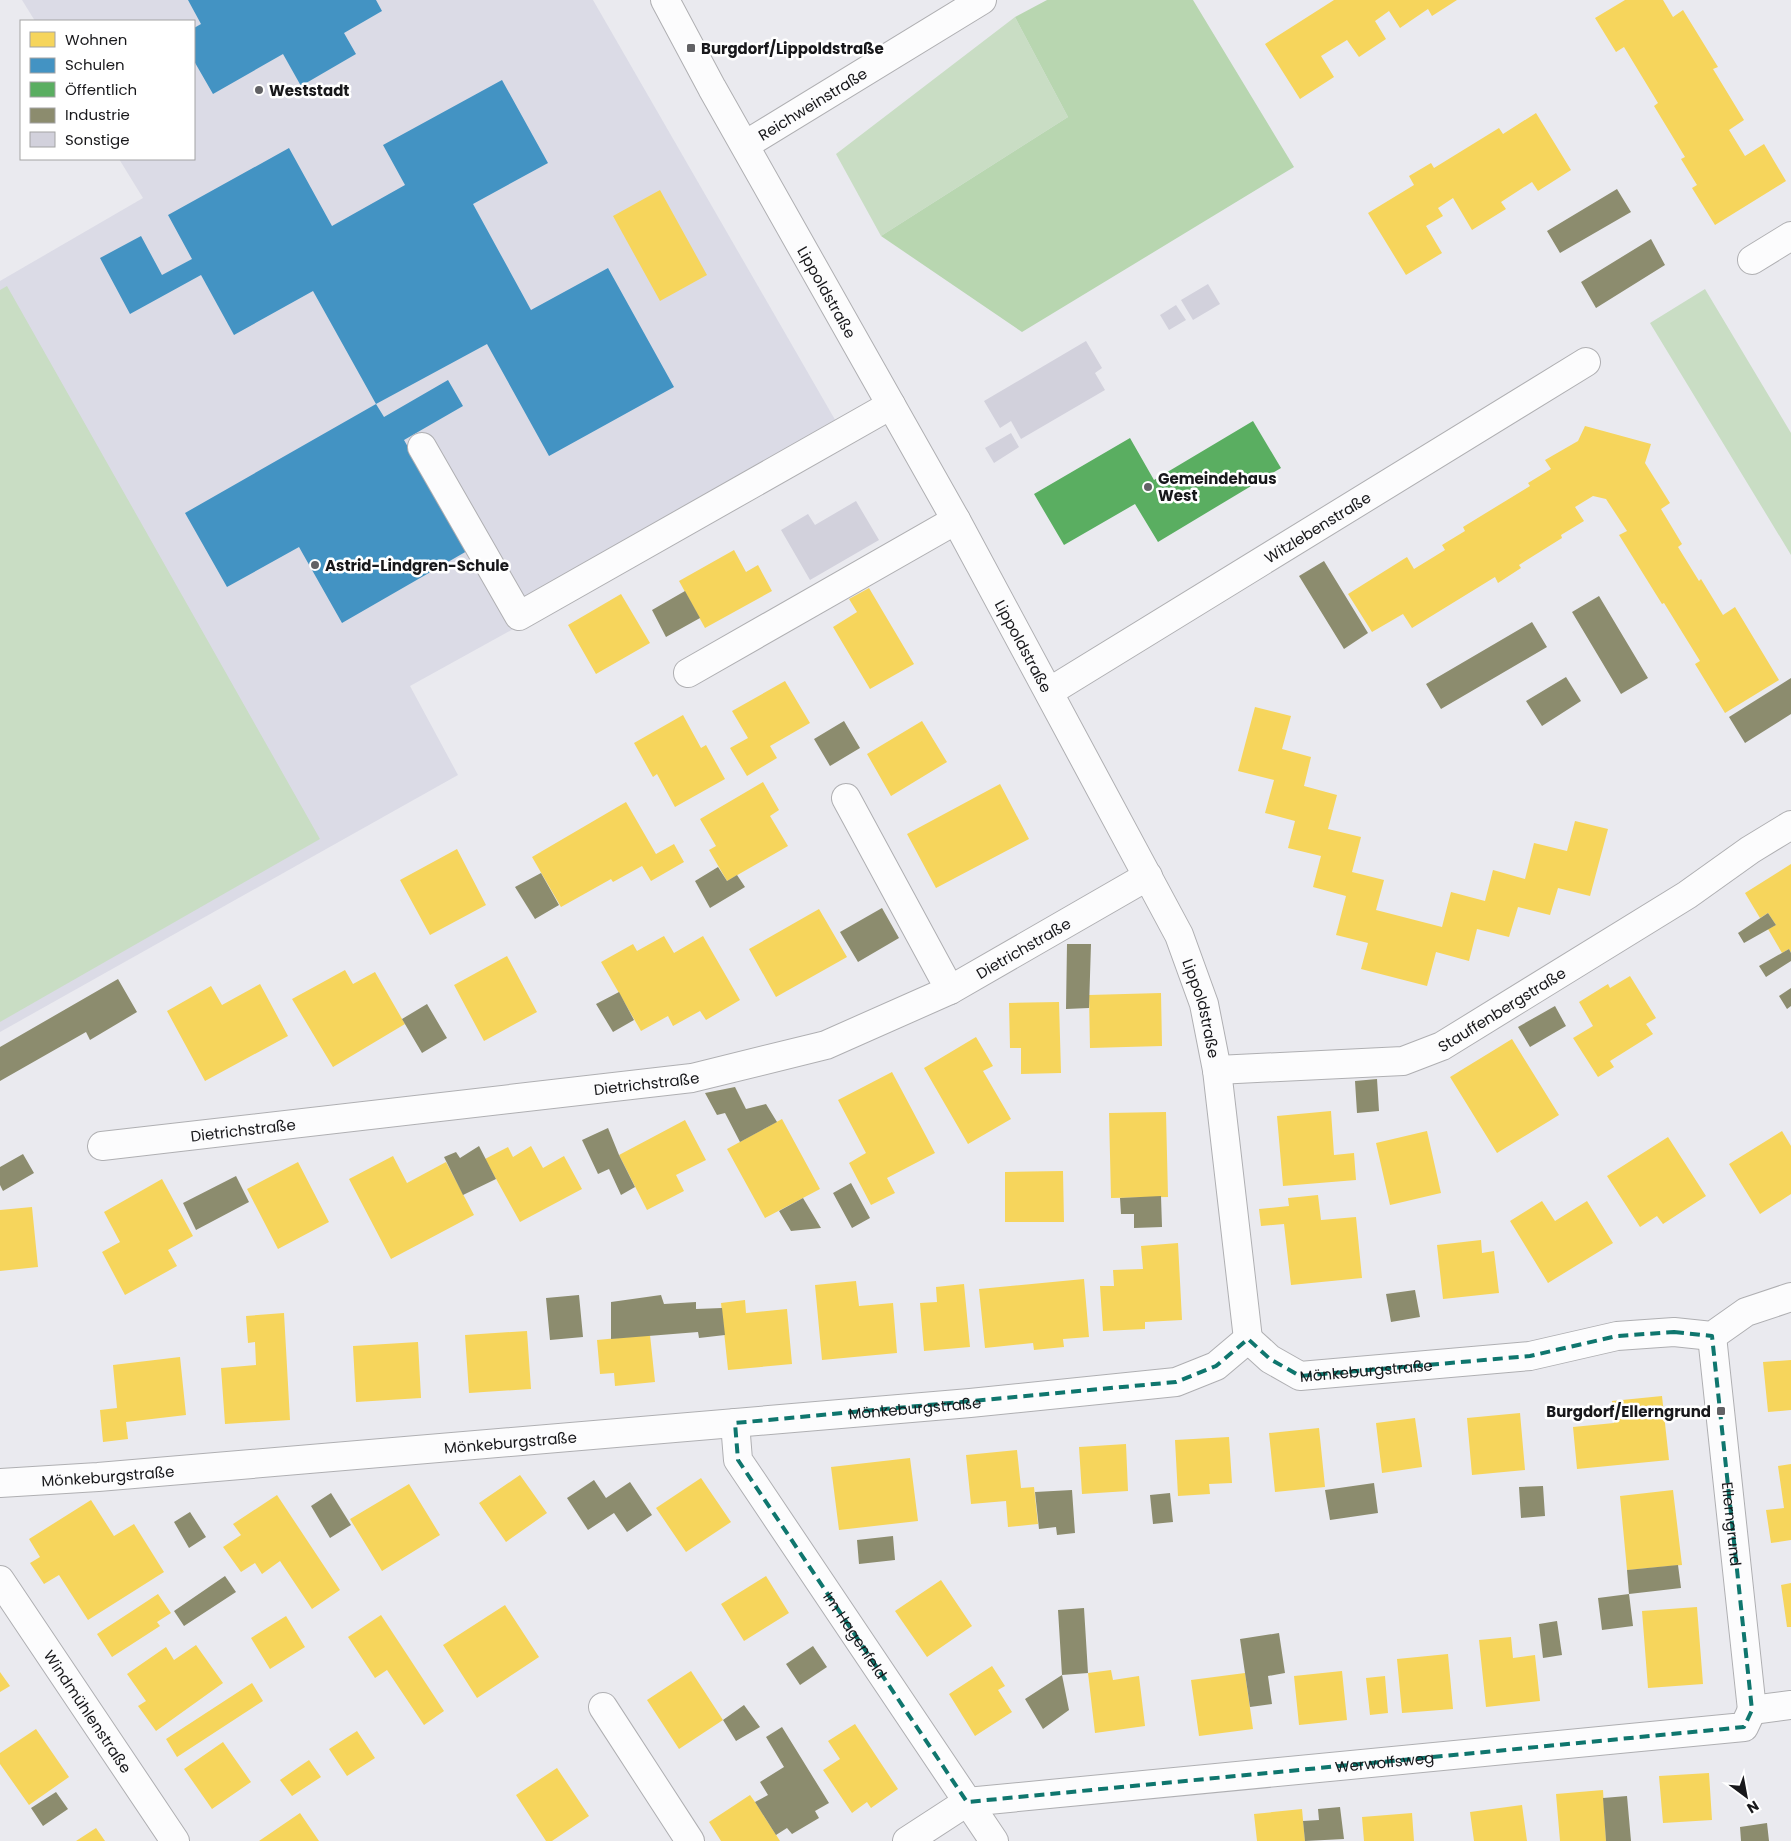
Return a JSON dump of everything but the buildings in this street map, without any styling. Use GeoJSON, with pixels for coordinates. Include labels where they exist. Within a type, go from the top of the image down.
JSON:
{"type":"FeatureCollection","features":[{"type":"Feature","properties":{"kind":"street","name":"Lippoldstraße"},"geometry":{"type":"LineString","coordinates":[[665,0],[956,520],[1179,935],[1204,1004],[1217,1070],[1248,1339]]}},
{"type":"Feature","properties":{"kind":"street","name":"Reichweinstraße"},"geometry":{"type":"LineString","coordinates":[[745,145],[982,0]]}},
{"type":"Feature","properties":{"kind":"street"},"geometry":{"type":"LineString","coordinates":[[1752,260],[1791,236]]}},
{"type":"Feature","properties":{"kind":"street","name":"Witzlebenstraße"},"geometry":{"type":"LineString","coordinates":[[1049,692],[1586,362]]}},
{"type":"Feature","properties":{"kind":"street"},"geometry":{"type":"LineString","coordinates":[[422,447],[519,616],[890,404]]}},
{"type":"Feature","properties":{"kind":"street"},"geometry":{"type":"LineString","coordinates":[[688,673],[956,520]]}},
{"type":"Feature","properties":{"kind":"street"},"geometry":{"type":"LineString","coordinates":[[846,798],[950,990]]}},
{"type":"Feature","properties":{"kind":"street","name":"Stauffenbergstraße"},"geometry":{"type":"LineString","coordinates":[[1217,1070],[1403,1061],[1442,1046],[1687,895],[1750,850],[1791,825]]}},
{"type":"Feature","properties":{"kind":"street","name":"Dietrichstraße"},"geometry":{"type":"LineString","coordinates":[[102,1146],[692,1078],[826,1045],[950,990],[1148,876]]}},
{"type":"Feature","properties":{"kind":"street"},"geometry":{"type":"LineString","coordinates":[[1712,1336],[1746,1312],[1791,1297]]}},
{"type":"Feature","properties":{"kind":"street","name":"Mönkeburgstraße"},"geometry":{"type":"LineString","coordinates":[[0,1484],[970,1404],[1176,1382],[1216,1366],[1248,1339],[1270,1359],[1300,1376],[1530,1356],[1617,1336],[1674,1332],[1712,1336]]}},
{"type":"Feature","properties":{"kind":"street","name":"Ellerngrund"},"geometry":{"type":"LineString","coordinates":[[1712,1336],[1752,1710]]}},
{"type":"Feature","properties":{"kind":"street","name":"Im Hagenfeld"},"geometry":{"type":"LineString","coordinates":[[735,1423],[738,1460],[994,1841]]}},
{"type":"Feature","properties":{"kind":"street","name":"Windmühlenstraße"},"geometry":{"type":"LineString","coordinates":[[0,1580],[175,1841]]}},
{"type":"Feature","properties":{"kind":"street"},"geometry":{"type":"LineString","coordinates":[[1752,1710],[1791,1705]]}},
{"type":"Feature","properties":{"kind":"street"},"geometry":{"type":"LineString","coordinates":[[603,1707],[690,1841]]}},
{"type":"Feature","properties":{"kind":"street","name":"Werwolfsweg"},"geometry":{"type":"LineString","coordinates":[[967,1802],[1744,1727],[1752,1710]]}},
{"type":"Feature","properties":{"kind":"street"},"geometry":{"type":"LineString","coordinates":[[907,1841],[967,1802]]}},
{"type":"Feature","properties":{"kind":"highlighted area"},"geometry":{"type":"Polygon","coordinates":[[[1674,1332],[1712,1336],[1752,1710],[1744,1727],[967,1802],[738,1460],[735,1423],[1176,1382],[1216,1366],[1248,1339],[1270,1359],[1300,1376],[1530,1356],[1617,1336],[1674,1332]]]}},
{"type":"Feature","properties":{"kind":"shaded area","name":"Astrid-Lindgren-Schule"},"geometry":{"type":"Polygon","coordinates":[[[22,0],[593,0],[849,444],[410,686],[458,775],[0,1032],[0,281],[143,198],[120,160],[195,160],[195,20],[34,20],[22,0]]]}},
{"type":"Feature","properties":{"kind":"green space"},"geometry":{"type":"Polygon","coordinates":[[[1047,0],[1193,0],[1294,167],[1022,332],[881,236],[1068,117],[1015,17],[1047,0]]]}},
{"type":"Feature","properties":{"kind":"green space"},"geometry":{"type":"Polygon","coordinates":[[[1015,17],[1068,117],[881,236],[836,154],[1015,17]]]}},
{"type":"Feature","properties":{"kind":"green space"},"geometry":{"type":"Polygon","coordinates":[[[7,286],[320,839],[0,1022],[0,290],[7,286]]]}},
{"type":"Feature","properties":{"kind":"green space"},"geometry":{"type":"Polygon","coordinates":[[[1705,289],[1791,433],[1791,555],[1650,323],[1705,289]]]}},
{"type":"Feature","properties":{"kind":"place","name":"Burgdorf/Lippoldstraße"},"geometry":{"type":"Point","coordinates":[691,48]}},
{"type":"Feature","properties":{"kind":"place","name":"Weststadt"},"geometry":{"type":"Point","coordinates":[259,90]}},
{"type":"Feature","properties":{"kind":"place","name":"Gemeindehaus West"},"geometry":{"type":"Point","coordinates":[1148,487]}},
{"type":"Feature","properties":{"kind":"place","name":"Astrid-Lindgren-Schule"},"geometry":{"type":"Point","coordinates":[315,565]}},
{"type":"Feature","properties":{"kind":"place","name":"Burgdorf/Ellerngrund"},"geometry":{"type":"Point","coordinates":[1721,1411]}}]}
